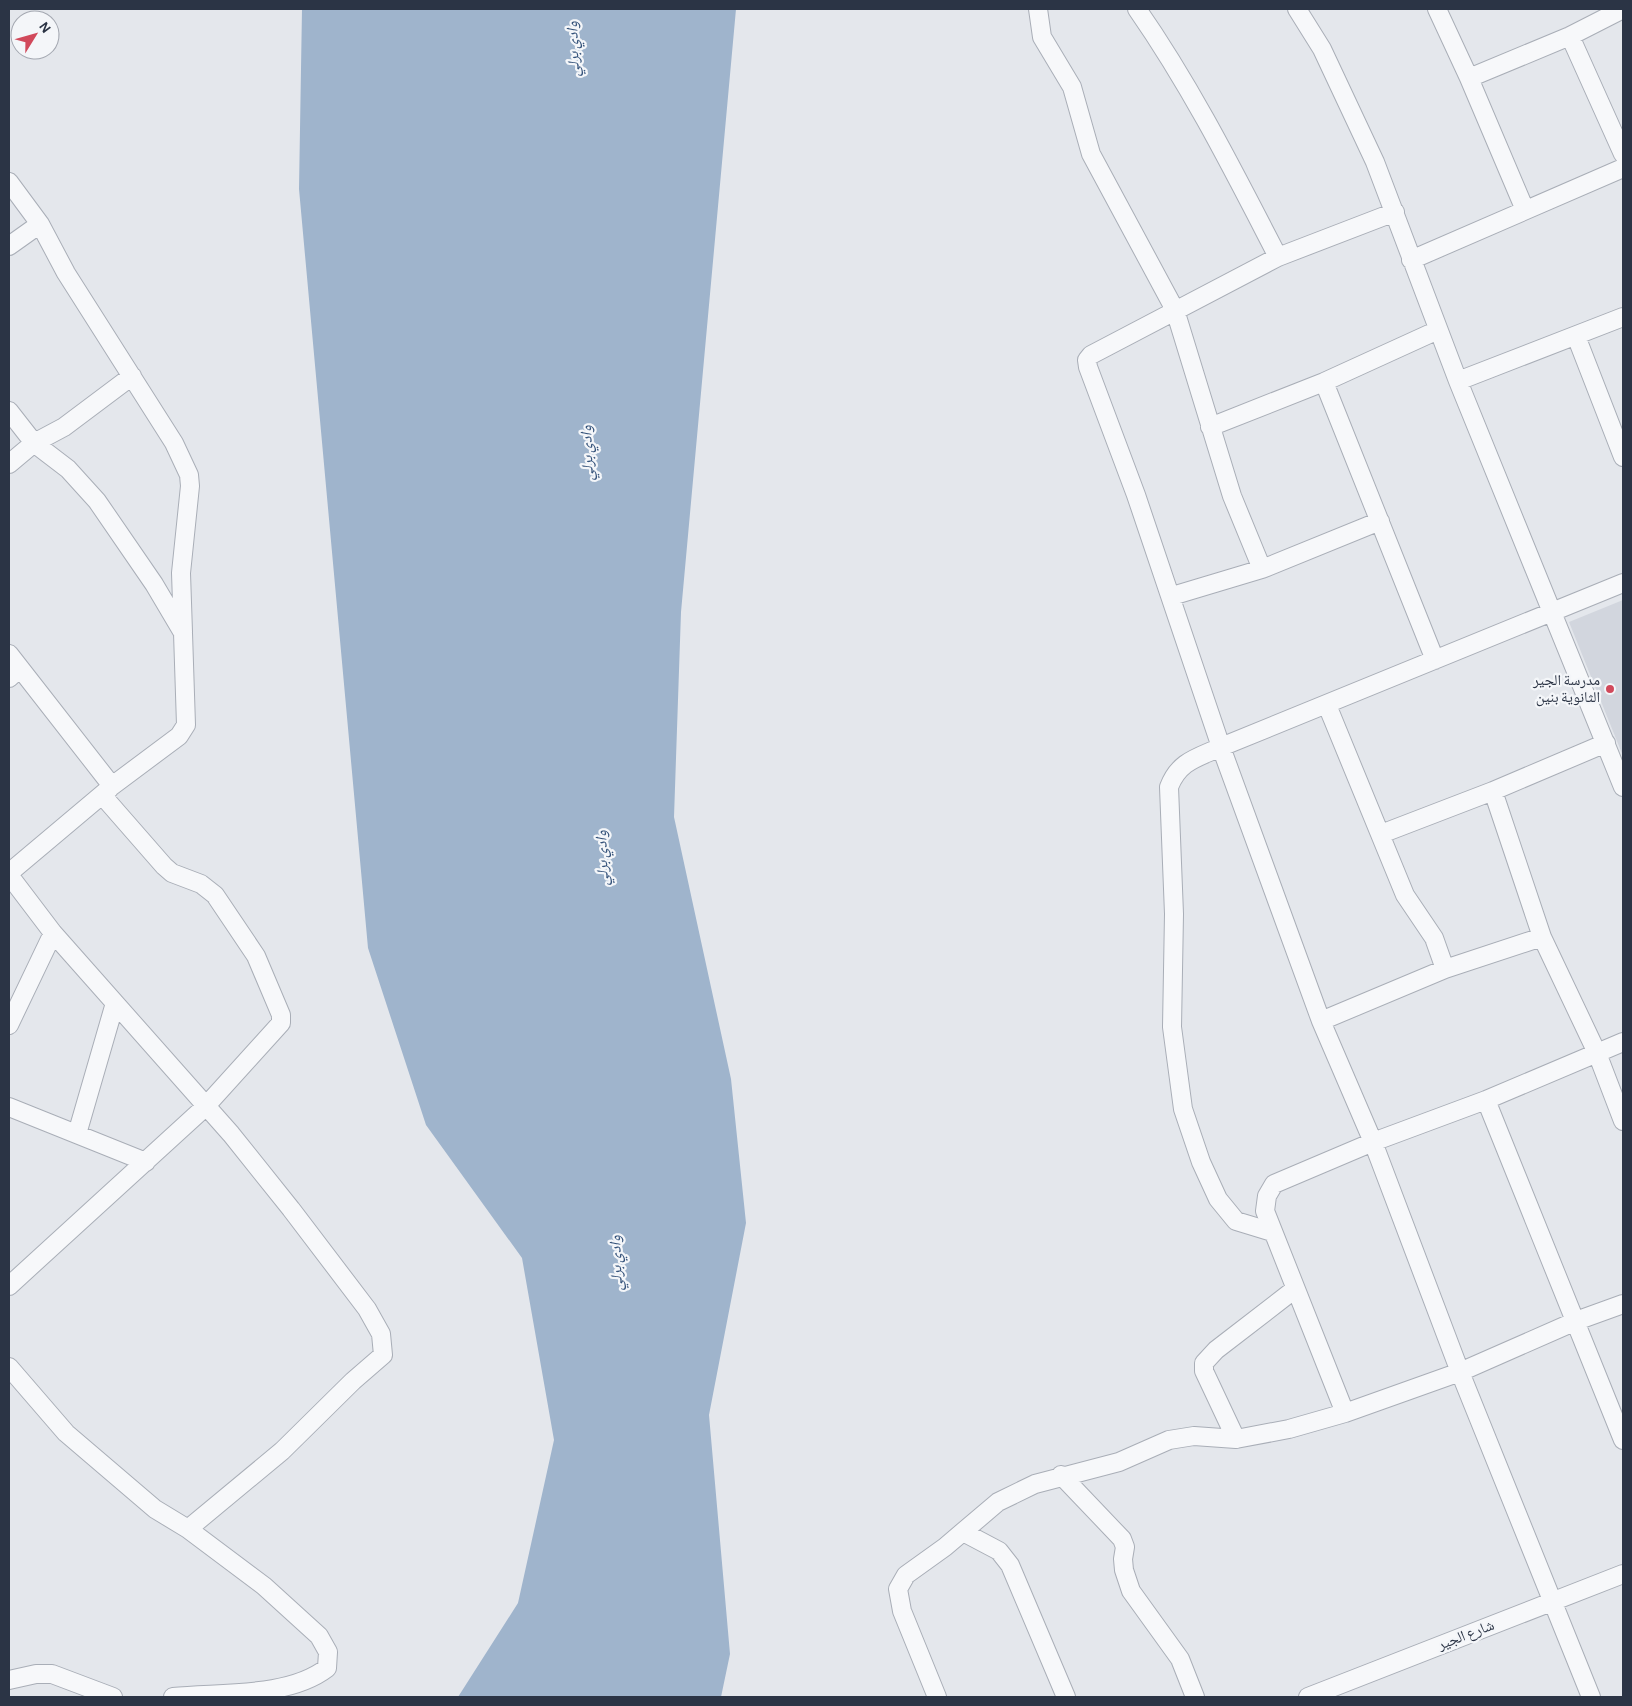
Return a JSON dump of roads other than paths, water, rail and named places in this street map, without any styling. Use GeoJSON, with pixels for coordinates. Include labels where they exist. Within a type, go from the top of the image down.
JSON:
{"type":"FeatureCollection","features":[{"type":"Feature","properties":{"kind":"street"},"geometry":{"type":"LineString","coordinates":[[1038,9],[1042,37],[1072,87],[1092,154],[1175,310],[1232,496],[1262,569]]}},
{"type":"Feature","properties":{"kind":"street"},"geometry":{"type":"LineString","coordinates":[[1137,9],[1172,59],[1205,115],[1278,257]]}},
{"type":"Feature","properties":{"kind":"street"},"geometry":{"type":"LineString","coordinates":[[1297,9],[1322,49],[1348,103],[1395,212],[1410,260],[1623,787]]}},
{"type":"Feature","properties":{"kind":"street"},"geometry":{"type":"LineString","coordinates":[[1437,9],[1469,78],[1525,210]]}},
{"type":"Feature","properties":{"kind":"street"},"geometry":{"type":"LineString","coordinates":[[1469,78],[1570,36],[1623,9]]}},
{"type":"Feature","properties":{"kind":"street"},"geometry":{"type":"LineString","coordinates":[[1570,36],[1623,154]]}},
{"type":"Feature","properties":{"kind":"street"},"geometry":{"type":"LineString","coordinates":[[1410,260],[1623,168]]}},
{"type":"Feature","properties":{"kind":"street"},"geometry":{"type":"LineString","coordinates":[[9,182],[40,224],[66,274],[174,443],[189,475],[190,486],[181,573],[186,725],[179,736],[107,790],[9,874],[52,933],[255,1164],[367,1309],[381,1334],[383,1355],[353,1381],[282,1451],[188,1529]]}},
{"type":"Feature","properties":{"kind":"street"},"geometry":{"type":"LineString","coordinates":[[1395,212],[1278,257],[1122,337],[1091,355],[1087,360],[1172,596],[1221,747],[1322,1021],[1373,1142],[1460,1372],[1551,1602],[1591,1697]]}},
{"type":"Feature","properties":{"kind":"street"},"geometry":{"type":"LineString","coordinates":[[9,246],[40,224]]}},
{"type":"Feature","properties":{"kind":"street"},"geometry":{"type":"LineString","coordinates":[[1458,380],[1623,317]]}},
{"type":"Feature","properties":{"kind":"street"},"geometry":{"type":"LineString","coordinates":[[1210,427],[1324,382],[1438,330]]}},
{"type":"Feature","properties":{"kind":"street"},"geometry":{"type":"LineString","coordinates":[[1576,336],[1623,458]]}},
{"type":"Feature","properties":{"kind":"street"},"geometry":{"type":"LineString","coordinates":[[9,464],[34,443],[64,427],[132,376]]}},
{"type":"Feature","properties":{"kind":"street"},"geometry":{"type":"LineString","coordinates":[[1324,382],[1436,660]]}},
{"type":"Feature","properties":{"kind":"street"},"geometry":{"type":"LineString","coordinates":[[9,411],[34,443],[68,468],[97,501],[154,584],[183,633]]}},
{"type":"Feature","properties":{"kind":"street"},"geometry":{"type":"LineString","coordinates":[[1172,596],[1262,569],[1380,521]]}},
{"type":"Feature","properties":{"kind":"street"},"geometry":{"type":"LineString","coordinates":[[1272,1232],[1236,1221],[1218,1199],[1201,1162],[1183,1109],[1172,1027],[1174,914],[1169,787],[1174,772],[1186,763],[1221,747],[1623,583]]}},
{"type":"Feature","properties":{"kind":"street"},"geometry":{"type":"LineString","coordinates":[[9,654],[15,673],[164,866],[172,873],[201,884],[215,895],[256,956],[281,1015],[282,1023],[205,1107],[9,1286]]}},
{"type":"Feature","properties":{"kind":"street"},"geometry":{"type":"LineString","coordinates":[[1327,705],[1405,895],[1434,938],[1445,969]]}},
{"type":"Feature","properties":{"kind":"street"},"geometry":{"type":"LineString","coordinates":[[1381,834],[1493,791],[1606,743]]}},
{"type":"Feature","properties":{"kind":"street"},"geometry":{"type":"LineString","coordinates":[[1493,791],[1542,937],[1597,1053],[1623,1121]]}},
{"type":"Feature","properties":{"kind":"street"},"geometry":{"type":"LineString","coordinates":[[9,1024],[52,933]]}},
{"type":"Feature","properties":{"kind":"street"},"geometry":{"type":"LineString","coordinates":[[1322,1021],[1445,969],[1542,937]]}},
{"type":"Feature","properties":{"kind":"street"},"geometry":{"type":"LineString","coordinates":[[77,1134],[115,1003]]}},
{"type":"Feature","properties":{"kind":"street"},"geometry":{"type":"LineString","coordinates":[[1345,1413],[1265,1211],[1266,1196],[1274,1184],[1373,1142],[1486,1100],[1623,1042]]}},
{"type":"Feature","properties":{"kind":"street"},"geometry":{"type":"LineString","coordinates":[[1486,1100],[1623,1440]]}},
{"type":"Feature","properties":{"kind":"street"},"geometry":{"type":"LineString","coordinates":[[9,1107],[146,1162]]}},
{"type":"Feature","properties":{"kind":"street"},"geometry":{"type":"LineString","coordinates":[[1236,1439],[1204,1371],[1204,1363],[1216,1350],[1295,1289]]}},
{"type":"Feature","properties":{"kind":"street"},"geometry":{"type":"LineString","coordinates":[[938,1697],[902,1611],[898,1589],[906,1575],[963,1532],[998,1502],[1035,1484],[1061,1475],[1119,1462],[1169,1440],[1194,1436],[1236,1439],[1289,1429],[1345,1413],[1460,1372],[1576,1321],[1623,1304]]}},
{"type":"Feature","properties":{"kind":"street"},"geometry":{"type":"LineString","coordinates":[[9,1367],[66,1433],[155,1509],[188,1529],[264,1586],[319,1636],[328,1652],[327,1668],[313,1678],[294,1685],[231,1693],[173,1697]]}},
{"type":"Feature","properties":{"kind":"street"},"geometry":{"type":"LineString","coordinates":[[1061,1475],[1122,1539],[1125,1547],[1124,1570],[1131,1591],[1180,1659],[1195,1697]]}},
{"type":"Feature","properties":{"kind":"street"},"geometry":{"type":"LineString","coordinates":[[963,1532],[999,1550],[1010,1565],[1066,1697]]}},
{"type":"Feature","properties":{"kind":"street","name":"شارع الجير"},"geometry":{"type":"LineString","coordinates":[[1308,1697],[1330,1693],[1623,1574]]}},
{"type":"Feature","properties":{"kind":"street"},"geometry":{"type":"LineString","coordinates":[[9,1680],[36,1674],[52,1674],[113,1697]]}},
{"type":"Feature","properties":{"kind":"water","name":"وادي برلي"},"geometry":{"type":"Polygon","coordinates":[[[302,9],[736,9],[681,612],[674,817],[731,1079],[746,1223],[709,1415],[730,1654],[721,1697],[458,1697],[518,1603],[554,1440],[522,1258],[426,1125],[368,948],[299,189],[302,9]]]}},
{"type":"Feature","properties":{"kind":"place","name":"مدرسة الجير الثانوية بنين"},"geometry":{"type":"Point","coordinates":[1610,689]}}]}
